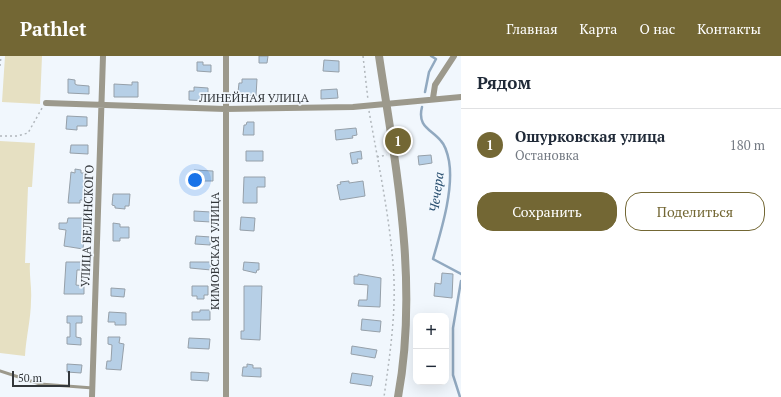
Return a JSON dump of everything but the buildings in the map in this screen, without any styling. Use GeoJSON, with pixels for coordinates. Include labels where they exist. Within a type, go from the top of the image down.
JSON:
{"type":"FeatureCollection","features":[{"type":"Feature","properties":{"kind":"street","name":"УЛИЦА БЕЛИНСКОГО"},"geometry":{"type":"LineString","coordinates":[[92,397],[103,56]]}},
{"type":"Feature","properties":{"kind":"street","name":"КИМОВСКАЯ УЛИЦА"},"geometry":{"type":"LineString","coordinates":[[226,56],[226,397]]}},
{"type":"Feature","properties":{"kind":"street"},"geometry":{"type":"LineString","coordinates":[[378,56],[404,230],[407,308],[398,397]]}},
{"type":"Feature","properties":{"kind":"street"},"geometry":{"type":"LineString","coordinates":[[433,98],[435,85],[454,56]]}},
{"type":"Feature","properties":{"kind":"street","name":"ЛИНЕЙНАЯ УЛИЦА"},"geometry":{"type":"LineString","coordinates":[[46,104],[225,109],[368,106],[433,98],[461,97]]}},
{"type":"Feature","properties":{"kind":"lane"},"geometry":{"type":"LineString","coordinates":[[0,371],[40,384],[93,388]]}},
{"type":"Feature","properties":{"kind":"path"},"geometry":{"type":"LineString","coordinates":[[0,66],[1,56]]}},
{"type":"Feature","properties":{"kind":"path"},"geometry":{"type":"LineString","coordinates":[[363,56],[368,106],[389,221],[394,266],[391,346],[384,397]]}},
{"type":"Feature","properties":{"kind":"path"},"geometry":{"type":"LineString","coordinates":[[0,136],[17,136],[28,133],[46,104]]}},
{"type":"Feature","properties":{"kind":"shaded area"},"geometry":{"type":"Polygon","coordinates":[[[5,56],[42,56],[40,104],[2,102],[5,56]]]}},
{"type":"Feature","properties":{"kind":"shaded area"},"geometry":{"type":"Polygon","coordinates":[[[0,141],[35,143],[32,187],[28,187],[25,263],[30,263],[31,295],[25,356],[0,353],[0,141]]]}},
{"type":"Feature","properties":{"kind":"waterway","name":"Чечера"},"geometry":{"type":"LineString","coordinates":[[425,92],[429,72],[436,59],[431,56]]}},
{"type":"Feature","properties":{"kind":"waterway","name":"Чечера"},"geometry":{"type":"LineString","coordinates":[[422,107],[421,119],[426,127],[444,145],[449,159],[450,172],[450,185],[446,210],[433,259],[461,274]]}},
{"type":"Feature","properties":{"kind":"waterway","name":"Чечера"},"geometry":{"type":"LineString","coordinates":[[460,397],[453,375],[453,328],[461,281]]}},
{"type":"Feature","properties":{"kind":"place","name":"Ошурковская улица"},"geometry":{"type":"Point","coordinates":[398,141]}}]}
